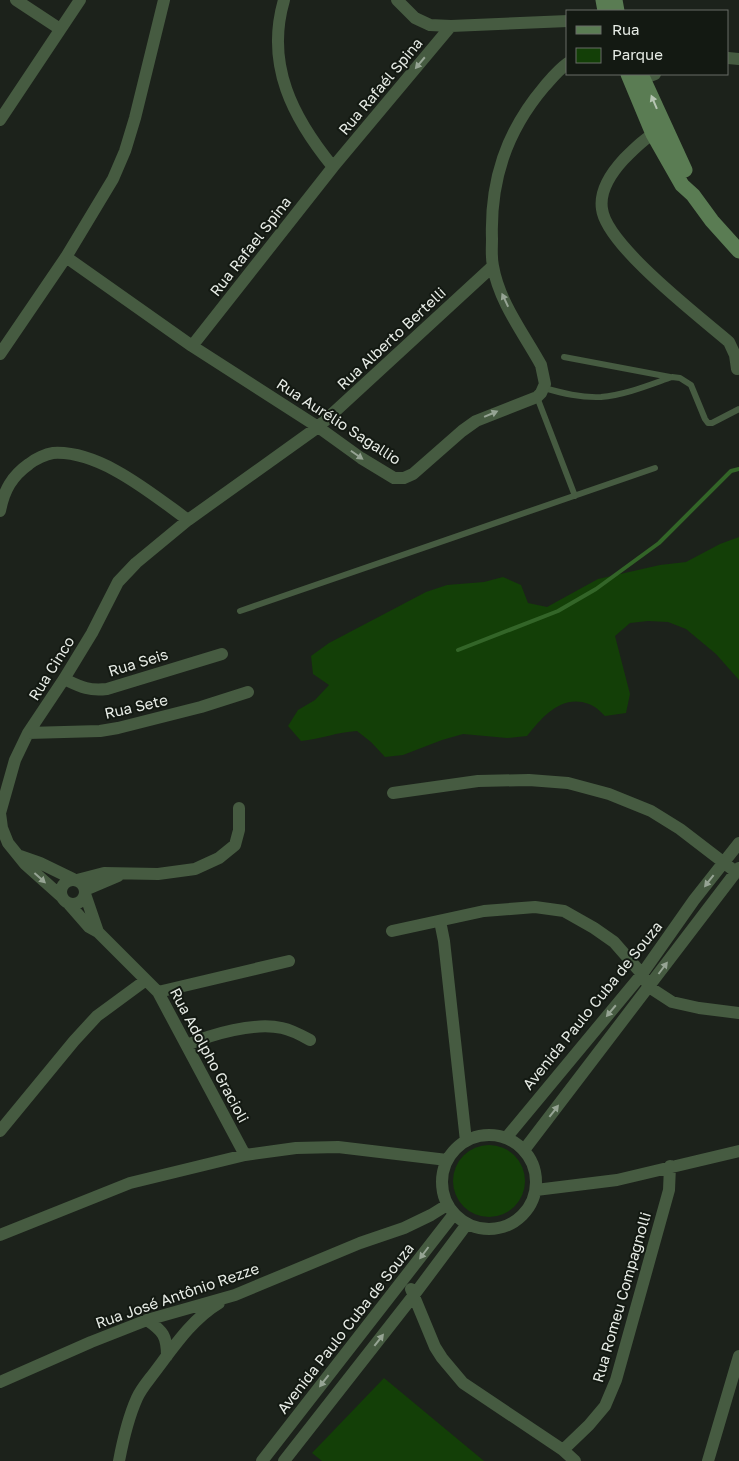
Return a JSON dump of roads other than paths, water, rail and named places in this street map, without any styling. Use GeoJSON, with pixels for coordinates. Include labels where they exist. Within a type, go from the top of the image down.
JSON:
{"type":"FeatureCollection","features":[{"type":"Feature","properties":{"kind":"main road"},"geometry":{"type":"LineString","coordinates":[[629,75],[659,131],[682,185],[693,195],[712,221],[739,251]]}},
{"type":"Feature","properties":{"kind":"main road"},"geometry":{"type":"LineString","coordinates":[[647,75],[659,131]]}},
{"type":"Feature","properties":{"kind":"street"},"geometry":{"type":"LineString","coordinates":[[16,0],[60,29]]}},
{"type":"Feature","properties":{"kind":"street"},"geometry":{"type":"LineString","coordinates":[[0,120],[80,0]]}},
{"type":"Feature","properties":{"kind":"street"},"geometry":{"type":"LineString","coordinates":[[0,354],[66,257],[113,179],[125,151],[144,86],[164,0]]}},
{"type":"Feature","properties":{"kind":"street"},"geometry":{"type":"LineString","coordinates":[[284,0],[279,16],[278,36],[280,62],[286,88],[299,119],[333,167]]}},
{"type":"Feature","properties":{"kind":"street"},"geometry":{"type":"LineString","coordinates":[[397,0],[415,18],[430,25],[451,26],[566,21]]}},
{"type":"Feature","properties":{"kind":"street","name":"Rua Rafaél Spina"},"geometry":{"type":"LineString","coordinates":[[333,167],[451,26]]}},
{"type":"Feature","properties":{"kind":"street"},"geometry":{"type":"LineString","coordinates":[[540,392],[544,374],[541,365],[502,297],[492,266],[493,201],[501,163],[518,122],[530,103],[566,64]]}},
{"type":"Feature","properties":{"kind":"street"},"geometry":{"type":"LineString","coordinates":[[659,131],[636,147],[615,169],[605,186],[602,209],[606,224],[617,240],[638,262],[729,342],[735,355],[738,369]]}},
{"type":"Feature","properties":{"kind":"street","name":"Rua Rafael Spina"},"geometry":{"type":"LineString","coordinates":[[192,346],[333,167]]}},
{"type":"Feature","properties":{"kind":"street","name":"Rua Aurélio Sagallio"},"geometry":{"type":"LineString","coordinates":[[66,257],[192,346],[394,478],[404,478],[414,474],[470,424],[540,392]]}},
{"type":"Feature","properties":{"kind":"street","name":"Rua Alberto Bertelli"},"geometry":{"type":"LineString","coordinates":[[188,520],[318,427],[492,266]]}},
{"type":"Feature","properties":{"kind":"street"},"geometry":{"type":"LineString","coordinates":[[0,510],[3,497],[10,482],[18,472],[32,462],[51,453],[69,454],[98,463],[132,481],[188,520]]}},
{"type":"Feature","properties":{"kind":"street","name":"Rua Cinco"},"geometry":{"type":"LineString","coordinates":[[65,900],[25,864],[8,843],[2,828],[0,813],[15,760],[28,733],[92,633],[118,582],[136,563],[188,520]]}},
{"type":"Feature","properties":{"kind":"street","name":"Rua Seis"},"geometry":{"type":"LineString","coordinates":[[64,679],[82,688],[93,690],[107,689],[222,654]]}},
{"type":"Feature","properties":{"kind":"street","name":"Rua Sete"},"geometry":{"type":"LineString","coordinates":[[28,733],[100,731],[118,728],[201,707],[248,692]]}},
{"type":"Feature","properties":{"kind":"street"},"geometry":{"type":"LineString","coordinates":[[393,793],[478,781],[529,780],[568,783],[609,794],[651,811],[680,829],[723,863],[737,870]]}},
{"type":"Feature","properties":{"kind":"street"},"geometry":{"type":"LineString","coordinates":[[80,886],[82,900],[76,903],[65,900],[60,889],[68,880],[80,886],[128,873],[158,874],[178,872],[195,869],[219,858],[235,845],[239,830],[240,808]]}},
{"type":"Feature","properties":{"kind":"street","name":"Avenida Paulo Cuba de Souza"},"geometry":{"type":"LineString","coordinates":[[506,1138],[642,974],[739,843]]}},
{"type":"Feature","properties":{"kind":"street"},"geometry":{"type":"LineString","coordinates":[[20,856],[40,863],[80,886]]}},
{"type":"Feature","properties":{"kind":"street","name":"Avenida Paulo Cuba de Souza"},"geometry":{"type":"LineString","coordinates":[[524,1150],[737,870]]}},
{"type":"Feature","properties":{"kind":"street","name":"Rua Adolpho Gracioli"},"geometry":{"type":"LineString","coordinates":[[80,886],[98,932]]}},
{"type":"Feature","properties":{"kind":"street","name":"Rua Adolpho Gracioli"},"geometry":{"type":"LineString","coordinates":[[65,900],[89,927],[98,932],[158,992],[245,1155]]}},
{"type":"Feature","properties":{"kind":"street"},"geometry":{"type":"LineString","coordinates":[[392,931],[484,911],[535,907],[564,911],[614,942],[642,974],[649,987],[672,1002],[699,1008],[739,1013]]}},
{"type":"Feature","properties":{"kind":"street"},"geometry":{"type":"LineString","coordinates":[[440,921],[444,941],[466,1141]]}},
{"type":"Feature","properties":{"kind":"street"},"geometry":{"type":"LineString","coordinates":[[158,992],[289,961]]}},
{"type":"Feature","properties":{"kind":"street"},"geometry":{"type":"LineString","coordinates":[[2,1123],[97,1016],[146,980]]}},
{"type":"Feature","properties":{"kind":"street"},"geometry":{"type":"LineString","coordinates":[[187,1045],[224,1032],[256,1028],[281,1027],[310,1040]]}},
{"type":"Feature","properties":{"kind":"street"},"geometry":{"type":"LineString","coordinates":[[493,1135],[506,1138],[524,1150],[533,1165],[536,1177],[536,1190],[532,1204],[523,1216],[511,1225],[496,1230],[481,1229],[467,1224],[450,1209],[442,1190],[442,1174],[448,1160],[455,1149],[466,1141],[479,1136],[493,1135]]}},
{"type":"Feature","properties":{"kind":"street"},"geometry":{"type":"LineString","coordinates":[[0,1236],[130,1184],[245,1155],[296,1148],[338,1147],[448,1160]]}},
{"type":"Feature","properties":{"kind":"street"},"geometry":{"type":"LineString","coordinates":[[536,1190],[617,1180],[739,1151]]}},
{"type":"Feature","properties":{"kind":"street","name":"Rua Romeu Compagnolli"},"geometry":{"type":"LineString","coordinates":[[563,1450],[605,1406],[616,1380],[669,1190],[670,1166]]}},
{"type":"Feature","properties":{"kind":"street","name":"Avenida Paulo Cuba de Souza"},"geometry":{"type":"LineString","coordinates":[[262,1461],[405,1278],[450,1209]]}},
{"type":"Feature","properties":{"kind":"street","name":"Rua José Antônio Rezze"},"geometry":{"type":"LineString","coordinates":[[0,1382],[147,1320],[235,1295],[360,1242],[404,1228],[431,1215],[450,1209]]}},
{"type":"Feature","properties":{"kind":"street"},"geometry":{"type":"LineString","coordinates":[[284,1461],[467,1224]]}},
{"type":"Feature","properties":{"kind":"street"},"geometry":{"type":"LineString","coordinates":[[405,1278],[435,1347],[463,1383],[563,1450],[575,1461]]}},
{"type":"Feature","properties":{"kind":"street"},"geometry":{"type":"LineString","coordinates":[[119,1461],[127,1424],[138,1396],[167,1356],[196,1322],[210,1309],[235,1295]]}},
{"type":"Feature","properties":{"kind":"street"},"geometry":{"type":"LineString","coordinates":[[147,1320],[158,1328],[167,1340],[167,1356]]}},
{"type":"Feature","properties":{"kind":"street"},"geometry":{"type":"LineString","coordinates":[[708,1461],[739,1356]]}},
{"type":"Feature","properties":{"kind":"lane"},"geometry":{"type":"LineString","coordinates":[[564,357],[680,378],[690,385],[708,423],[712,423],[739,410]]}},
{"type":"Feature","properties":{"kind":"lane"},"geometry":{"type":"LineString","coordinates":[[575,496],[540,392],[601,397],[616,395],[672,377]]}},
{"type":"Feature","properties":{"kind":"lane"},"geometry":{"type":"LineString","coordinates":[[240,611],[655,468]]}},
{"type":"Feature","properties":{"kind":"waterway"},"geometry":{"type":"LineString","coordinates":[[458,650],[558,611],[596,589],[659,543],[731,471],[739,469]]}}]}
